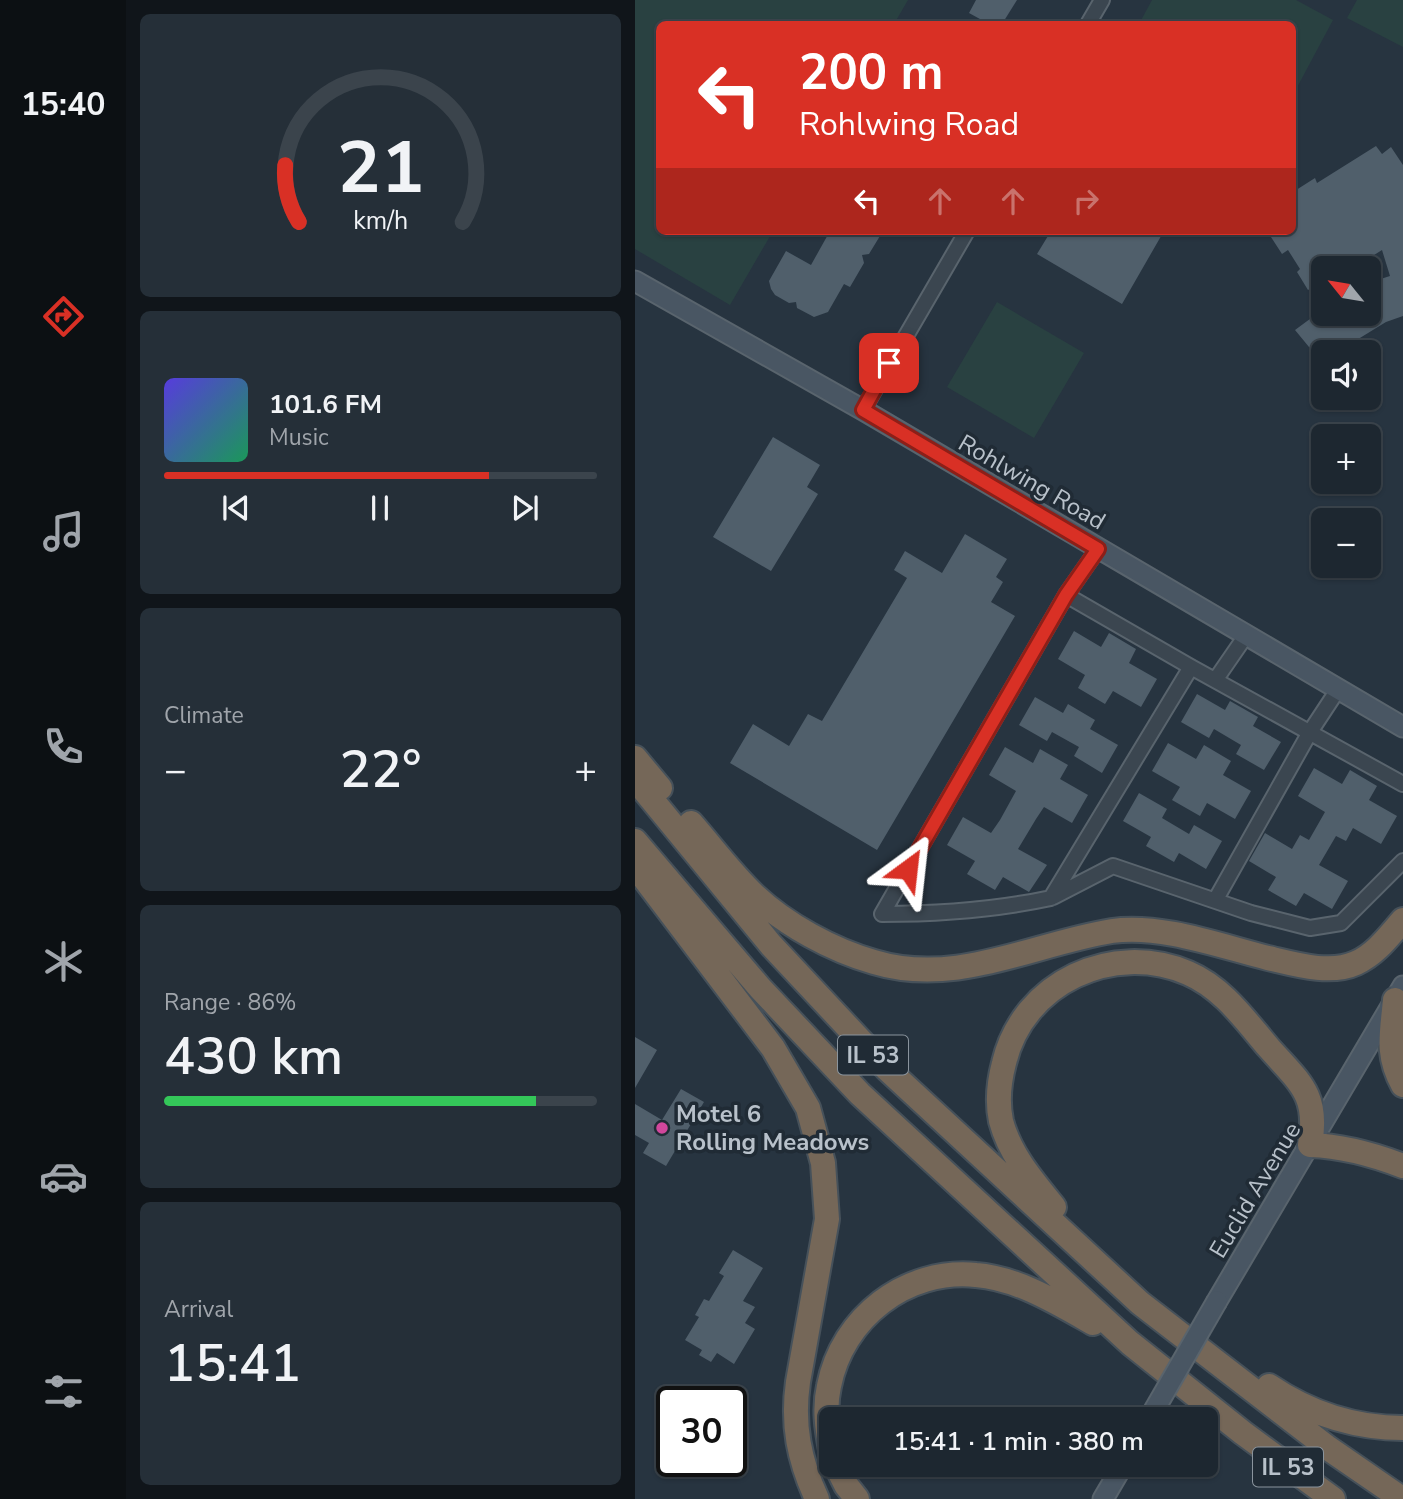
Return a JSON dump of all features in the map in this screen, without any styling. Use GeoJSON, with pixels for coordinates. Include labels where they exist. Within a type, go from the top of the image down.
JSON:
{"type":"FeatureCollection","features":[{"type":"Feature","properties":{"kind":"highway"},"geometry":{"type":"LineString","coordinates":[[635,758],[754,895],[809,933],[854,956],[887,966],[920,971],[957,969],[1098,934],[1130,930],[1169,934],[1291,964],[1322,968],[1355,964],[1380,946],[1403,920]]}},
{"type":"Feature","properties":{"kind":"highway","name":"IL 53"},"geometry":{"type":"LineString","coordinates":[[635,779],[739,908],[887,1069],[1140,1303],[1328,1448],[1402,1499]]}},
{"type":"Feature","properties":{"kind":"highway","name":"IL 53"},"geometry":{"type":"LineString","coordinates":[[635,841],[760,988],[860,1094],[1130,1343],[1243,1433],[1333,1499]]}},
{"type":"Feature","properties":{"kind":"highway"},"geometry":{"type":"LineString","coordinates":[[635,866],[773,1048],[808,1108],[823,1163],[827,1219],[794,1407],[795,1430],[807,1478],[817,1499]]}},
{"type":"Feature","properties":{"kind":"highway"},"geometry":{"type":"LineString","coordinates":[[1140,1303],[1096,1248],[1059,1214],[1024,1170],[1009,1144],[1001,1121],[999,1101],[1005,1057],[1020,1024],[1047,993],[1081,972],[1119,962],[1147,962],[1167,965],[1199,978],[1231,1003],[1303,1087],[1312,1107],[1310,1145],[1347,1149],[1403,1166]]}},
{"type":"Feature","properties":{"kind":"highway"},"geometry":{"type":"LineString","coordinates":[[1399,993],[1391,1048],[1393,1067],[1403,1085]]}},
{"type":"Feature","properties":{"kind":"highway"},"geometry":{"type":"LineString","coordinates":[[827,1407],[831,1375],[849,1336],[877,1305],[897,1290],[916,1282],[957,1274],[1002,1280],[1064,1306],[1130,1343]]}},
{"type":"Feature","properties":{"kind":"highway"},"geometry":{"type":"LineString","coordinates":[[1179,1335],[1247,1371],[1307,1408],[1373,1427],[1403,1428]]}},
{"type":"Feature","properties":{"kind":"highway"},"geometry":{"type":"LineString","coordinates":[[1243,1433],[1311,1499]]}},
{"type":"Feature","properties":{"kind":"highway"},"geometry":{"type":"LineString","coordinates":[[843,1477],[857,1499]]}},
{"type":"Feature","properties":{"kind":"main road","name":"Rohlwing Road"},"geometry":{"type":"LineString","coordinates":[[635,281],[863,410],[1403,727]]}},
{"type":"Feature","properties":{"kind":"main road","name":"Euclid Avenue"},"geometry":{"type":"LineString","coordinates":[[1156,1407],[1399,993]]}},
{"type":"Feature","properties":{"kind":"main road"},"geometry":{"type":"LineString","coordinates":[[1103,1499],[1116,1477]]}},
{"type":"Feature","properties":{"kind":"street"},"geometry":{"type":"LineString","coordinates":[[1090,21],[1102,0]]}},
{"type":"Feature","properties":{"kind":"street"},"geometry":{"type":"LineString","coordinates":[[863,410],[965,235]]}},
{"type":"Feature","properties":{"kind":"street"},"geometry":{"type":"LineString","coordinates":[[1098,549],[1066,595],[882,915],[991,908],[1051,898],[1113,866],[1251,913],[1310,928],[1341,923],[1403,861]]}},
{"type":"Feature","properties":{"kind":"street"},"geometry":{"type":"LineString","coordinates":[[1066,595],[1403,784]]}},
{"type":"Feature","properties":{"kind":"street"},"geometry":{"type":"LineString","coordinates":[[1216,679],[1247,634]]}},
{"type":"Feature","properties":{"kind":"street"},"geometry":{"type":"LineString","coordinates":[[1051,898],[1191,667]]}},
{"type":"Feature","properties":{"kind":"street"},"geometry":{"type":"LineString","coordinates":[[1216,899],[1339,688]]}},
{"type":"Feature","properties":{"kind":"green space"},"geometry":{"type":"Polygon","coordinates":[[[635,0],[908,0],[896,21],[656,21],[656,235],[771,235],[730,305],[635,249],[635,0]]]}},
{"type":"Feature","properties":{"kind":"green space"},"geometry":{"type":"Polygon","coordinates":[[[1152,0],[1296,0],[1333,20],[1296,89],[1296,21],[1141,21],[1152,0]]]}},
{"type":"Feature","properties":{"kind":"green space"},"geometry":{"type":"Polygon","coordinates":[[[1357,0],[1403,0],[1403,47],[1347,18],[1357,0]]]}},
{"type":"Feature","properties":{"kind":"green space"},"geometry":{"type":"Polygon","coordinates":[[[997,302],[1084,353],[1034,438],[947,387],[997,302]]]}},
{"type":"Feature","properties":{"kind":"building"},"geometry":{"type":"Polygon","coordinates":[[[976,0],[1017,0],[1004,21],[984,21],[969,13],[976,0]]]}},
{"type":"Feature","properties":{"kind":"building"},"geometry":{"type":"Polygon","coordinates":[[[1376,146],[1382,154],[1391,147],[1403,165],[1403,316],[1381,325],[1381,279],[1390,276],[1382,250],[1372,256],[1311,256],[1311,288],[1308,290],[1297,272],[1300,269],[1288,250],[1282,254],[1270,235],[1296,235],[1296,190],[1315,178],[1317,183],[1376,146]]]}},
{"type":"Feature","properties":{"kind":"building"},"geometry":{"type":"Polygon","coordinates":[[[828,235],[881,235],[869,254],[862,255],[864,263],[850,287],[844,284],[828,312],[814,317],[797,308],[796,302],[789,303],[775,295],[769,281],[786,251],[811,265],[828,235]]]}},
{"type":"Feature","properties":{"kind":"building"},"geometry":{"type":"Polygon","coordinates":[[[1049,235],[1162,235],[1122,304],[1037,254],[1049,235]]]}},
{"type":"Feature","properties":{"kind":"building"},"geometry":{"type":"Polygon","coordinates":[[[1311,318],[1311,326],[1379,326],[1357,340],[1311,340],[1311,349],[1295,330],[1311,318]]]}},
{"type":"Feature","properties":{"kind":"building"},"geometry":{"type":"Polygon","coordinates":[[[773,437],[820,465],[807,487],[818,494],[771,571],[713,537],[773,437]]]}},
{"type":"Feature","properties":{"kind":"building"},"geometry":{"type":"Polygon","coordinates":[[[965,534],[1007,559],[996,577],[1003,582],[991,602],[1015,616],[877,850],[730,763],[753,724],[789,746],[808,714],[822,721],[907,578],[894,570],[905,551],[942,573],[965,534]]]}},
{"type":"Feature","properties":{"kind":"building"},"geometry":{"type":"Polygon","coordinates":[[[1074,631],[1101,647],[1109,633],[1136,649],[1129,663],[1157,679],[1141,707],[1113,691],[1105,704],[1078,688],[1085,675],[1058,659],[1074,631]]]}},
{"type":"Feature","properties":{"kind":"building"},"geometry":{"type":"Polygon","coordinates":[[[1197,694],[1225,710],[1230,701],[1258,717],[1253,726],[1281,742],[1264,770],[1236,754],[1241,745],[1214,729],[1209,738],[1181,722],[1197,694]]]}},
{"type":"Feature","properties":{"kind":"building"},"geometry":{"type":"Polygon","coordinates":[[[1035,697],[1063,713],[1068,704],[1095,720],[1090,729],[1118,745],[1102,773],[1074,756],[1079,747],[1052,732],[1047,741],[1019,725],[1035,697]]]}},
{"type":"Feature","properties":{"kind":"building"},"geometry":{"type":"Polygon","coordinates":[[[1168,743],[1196,759],[1204,745],[1231,761],[1223,775],[1251,791],[1235,819],[1207,803],[1200,816],[1172,800],[1180,787],[1152,771],[1168,743]]]}},
{"type":"Feature","properties":{"kind":"building"},"geometry":{"type":"Polygon","coordinates":[[[1005,747],[1033,763],[1040,749],[1068,765],[1060,779],[1088,795],[1072,823],[1044,807],[1036,819],[1018,849],[1047,865],[1029,892],[1003,877],[995,890],[967,874],[975,861],[947,845],[963,817],[991,833],[1000,820],[1016,791],[989,775],[1005,747]]]}},
{"type":"Feature","properties":{"kind":"building"},"geometry":{"type":"Polygon","coordinates":[[[1314,768],[1342,784],[1350,770],[1377,786],[1369,800],[1397,816],[1381,844],[1353,828],[1346,841],[1336,836],[1319,865],[1348,881],[1332,909],[1304,893],[1296,906],[1268,890],[1276,877],[1249,861],[1265,833],[1292,849],[1300,835],[1309,840],[1325,812],[1298,796],[1314,768]]]}},
{"type":"Feature","properties":{"kind":"building"},"geometry":{"type":"Polygon","coordinates":[[[1139,793],[1167,809],[1162,818],[1189,834],[1194,825],[1222,841],[1206,869],[1179,853],[1174,862],[1146,846],[1151,837],[1123,821],[1139,793]]]}},
{"type":"Feature","properties":{"kind":"building","name":"Motel 6 Rolling Meadows"},"geometry":{"type":"Polygon","coordinates":[[[635,1037],[657,1050],[635,1088],[635,1037]]]}},
{"type":"Feature","properties":{"kind":"building","name":"Motel 6 Rolling Meadows"},"geometry":{"type":"Polygon","coordinates":[[[681,1089],[704,1102],[666,1166],[643,1153],[649,1143],[635,1135],[635,1104],[662,1120],[681,1089]]]}},
{"type":"Feature","properties":{"kind":"building"},"geometry":{"type":"Polygon","coordinates":[[[733,1250],[763,1268],[743,1301],[755,1307],[745,1323],[755,1329],[734,1364],[717,1353],[711,1362],[699,1355],[702,1350],[685,1340],[699,1317],[695,1315],[704,1299],[709,1301],[724,1276],[719,1273],[733,1250]]]}},
{"type":"Feature","properties":{"kind":"place","name":"Motel 6 Rolling Meadows"},"geometry":{"type":"Point","coordinates":[662,1128]}},
{"type":"Feature","properties":{"kind":"route"},"geometry":{"type":"LineString","coordinates":[[889,363],[863,410],[1098,549],[1066,595],[908,869]]}}]}
